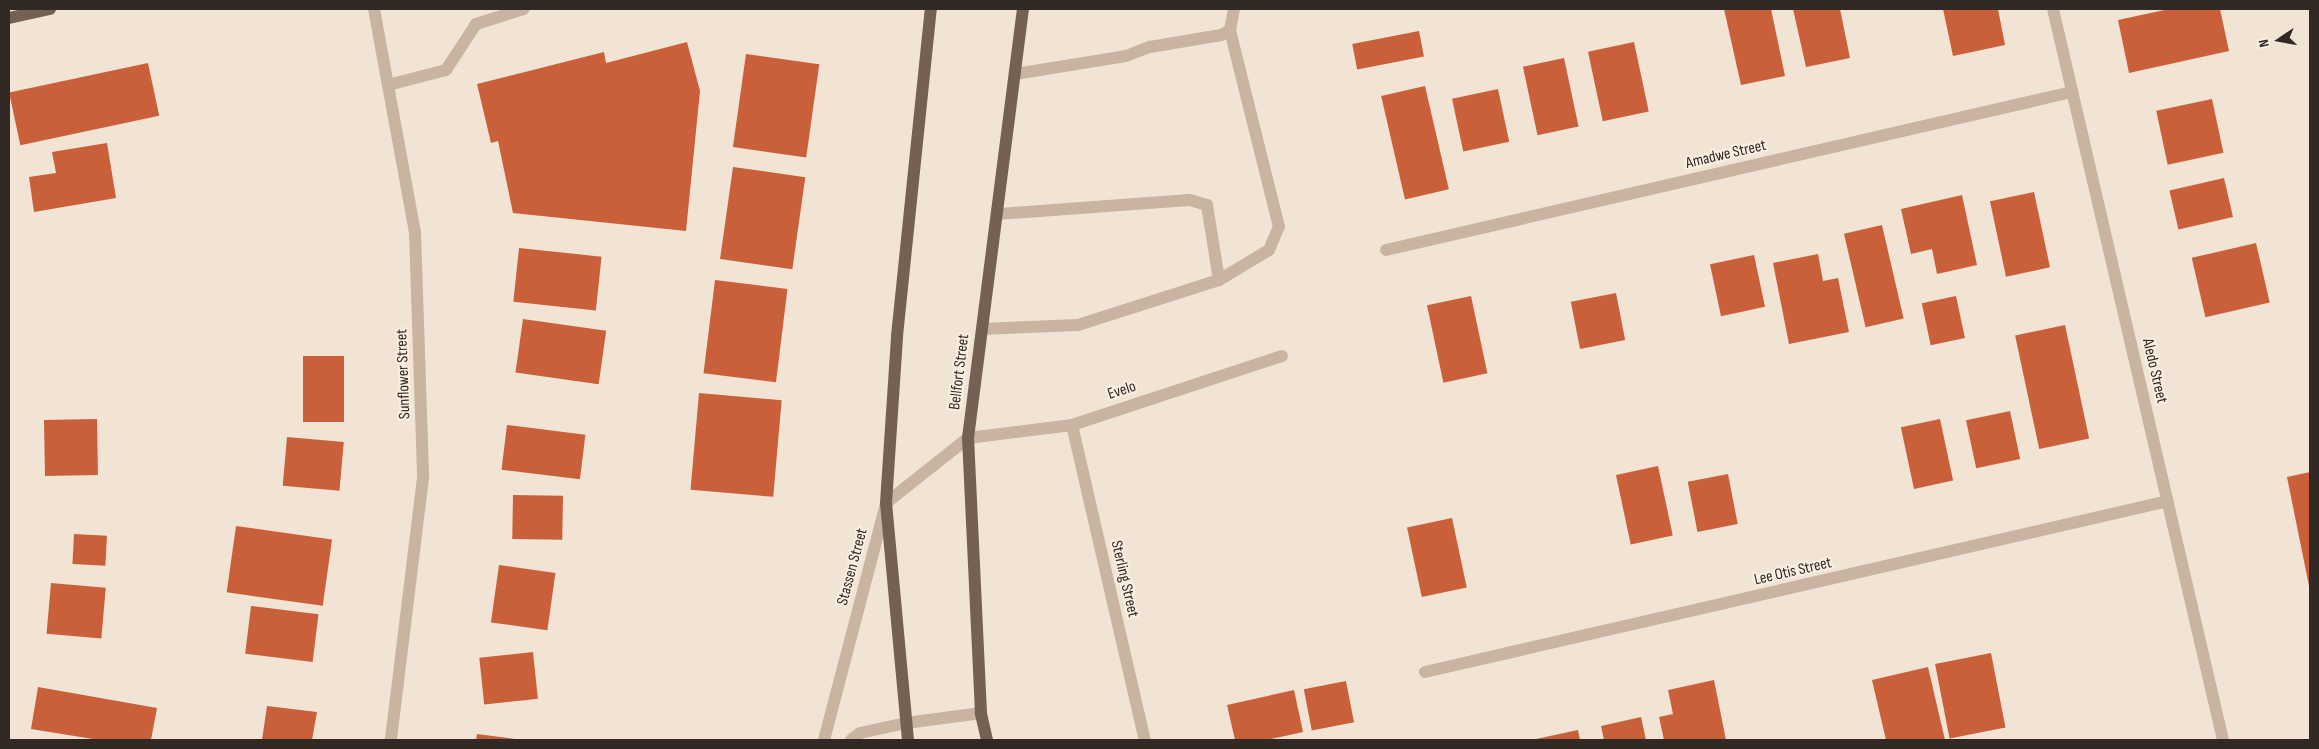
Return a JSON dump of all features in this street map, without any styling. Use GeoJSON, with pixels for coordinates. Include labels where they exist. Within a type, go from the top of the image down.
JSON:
{"type":"FeatureCollection","features":[{"type":"Feature","properties":{"kind":"main road"},"geometry":{"type":"LineString","coordinates":[[9,18],[50,9]]}},
{"type":"Feature","properties":{"kind":"main road"},"geometry":{"type":"LineString","coordinates":[[908,740],[886,503],[897,336],[931,9]]}},
{"type":"Feature","properties":{"kind":"main road","name":"Bellfort Street"},"geometry":{"type":"LineString","coordinates":[[987,740],[981,713],[968,438],[1023,9]]}},
{"type":"Feature","properties":{"kind":"street","name":"Sunflower Street"},"geometry":{"type":"LineString","coordinates":[[374,9],[415,232],[424,478],[391,740]]}},
{"type":"Feature","properties":{"kind":"street"},"geometry":{"type":"LineString","coordinates":[[388,85],[446,70],[466,35],[476,24],[524,9]]}},
{"type":"Feature","properties":{"kind":"street"},"geometry":{"type":"LineString","coordinates":[[982,329],[1078,324],[1219,280],[1268,250],[1279,227],[1230,30],[1234,9]]}},
{"type":"Feature","properties":{"kind":"street","name":"Aledo Street"},"geometry":{"type":"LineString","coordinates":[[2053,9],[2223,740]]}},
{"type":"Feature","properties":{"kind":"street"},"geometry":{"type":"LineString","coordinates":[[1014,74],[1126,56],[1150,47],[1221,35],[1230,30]]}},
{"type":"Feature","properties":{"kind":"street","name":"Amadwe Street"},"geometry":{"type":"LineString","coordinates":[[1386,250],[2072,92]]}},
{"type":"Feature","properties":{"kind":"street"},"geometry":{"type":"LineString","coordinates":[[997,214],[1189,200],[1207,205],[1219,280]]}},
{"type":"Feature","properties":{"kind":"street","name":"Evelo"},"geometry":{"type":"LineString","coordinates":[[968,438],[1072,424],[1282,356]]}},
{"type":"Feature","properties":{"kind":"street","name":"Sterling Street"},"geometry":{"type":"LineString","coordinates":[[1072,424],[1145,740]]}},
{"type":"Feature","properties":{"kind":"street"},"geometry":{"type":"LineString","coordinates":[[886,503],[968,438]]}},
{"type":"Feature","properties":{"kind":"street","name":"Lee Otis Street"},"geometry":{"type":"LineString","coordinates":[[1425,672],[2168,501]]}},
{"type":"Feature","properties":{"kind":"street","name":"Stassen Street"},"geometry":{"type":"LineString","coordinates":[[824,740],[886,503]]}},
{"type":"Feature","properties":{"kind":"street"},"geometry":{"type":"LineString","coordinates":[[850,740],[860,733],[906,723],[981,713]]}},
{"type":"Feature","properties":{"kind":"building"},"geometry":{"type":"Polygon","coordinates":[[[1724,9],[1771,9],[1785,76],[1741,85],[1724,9]]]}},
{"type":"Feature","properties":{"kind":"building"},"geometry":{"type":"Polygon","coordinates":[[[1793,9],[1840,9],[1850,58],[1806,67],[1793,9]]]}},
{"type":"Feature","properties":{"kind":"building"},"geometry":{"type":"Polygon","coordinates":[[[1943,9],[1998,9],[2005,45],[1953,56],[1943,9]]]}},
{"type":"Feature","properties":{"kind":"building"},"geometry":{"type":"Polygon","coordinates":[[[2169,9],[2220,9],[2229,51],[2129,73],[2118,20],[2169,9]]]}},
{"type":"Feature","properties":{"kind":"building"},"geometry":{"type":"Polygon","coordinates":[[[1419,31],[1424,57],[1357,69],[1352,44],[1419,31]]]}},
{"type":"Feature","properties":{"kind":"building"},"geometry":{"type":"Polygon","coordinates":[[[687,42],[700,91],[686,231],[513,213],[498,141],[491,143],[477,84],[604,52],[606,63],[687,42]]]}},
{"type":"Feature","properties":{"kind":"building"},"geometry":{"type":"Polygon","coordinates":[[[1634,42],[1649,111],[1603,121],[1588,52],[1634,42]]]}},
{"type":"Feature","properties":{"kind":"building"},"geometry":{"type":"Polygon","coordinates":[[[746,54],[819,64],[806,157],[733,147],[746,54]]]}},
{"type":"Feature","properties":{"kind":"building"},"geometry":{"type":"Polygon","coordinates":[[[1564,58],[1579,126],[1537,135],[1523,67],[1564,58]]]}},
{"type":"Feature","properties":{"kind":"building"},"geometry":{"type":"Polygon","coordinates":[[[148,63],[159,116],[20,145],[9,93],[148,63]]]}},
{"type":"Feature","properties":{"kind":"building"},"geometry":{"type":"Polygon","coordinates":[[[1425,86],[1449,189],[1405,199],[1381,96],[1425,86]]]}},
{"type":"Feature","properties":{"kind":"building"},"geometry":{"type":"Polygon","coordinates":[[[1498,89],[1509,142],[1463,152],[1452,99],[1498,89]]]}},
{"type":"Feature","properties":{"kind":"building"},"geometry":{"type":"Polygon","coordinates":[[[2212,99],[2223,153],[2168,165],[2156,111],[2212,99]]]}},
{"type":"Feature","properties":{"kind":"building"},"geometry":{"type":"Polygon","coordinates":[[[107,143],[116,198],[34,212],[29,177],[56,173],[52,152],[107,143]]]}},
{"type":"Feature","properties":{"kind":"building"},"geometry":{"type":"Polygon","coordinates":[[[733,167],[805,177],[792,269],[720,259],[733,167]]]}},
{"type":"Feature","properties":{"kind":"building"},"geometry":{"type":"Polygon","coordinates":[[[2224,178],[2233,217],[2178,230],[2169,191],[2224,178]]]}},
{"type":"Feature","properties":{"kind":"building"},"geometry":{"type":"Polygon","coordinates":[[[2034,192],[2050,267],[2006,277],[1990,201],[2034,192]]]}},
{"type":"Feature","properties":{"kind":"building"},"geometry":{"type":"Polygon","coordinates":[[[1962,195],[1977,265],[1937,274],[1932,249],[1911,254],[1901,209],[1962,195]]]}},
{"type":"Feature","properties":{"kind":"building"},"geometry":{"type":"Polygon","coordinates":[[[1882,225],[1904,319],[1866,327],[1844,234],[1882,225]]]}},
{"type":"Feature","properties":{"kind":"building"},"geometry":{"type":"Polygon","coordinates":[[[2256,243],[2270,302],[2205,317],[2192,258],[2256,243]]]}},
{"type":"Feature","properties":{"kind":"building"},"geometry":{"type":"Polygon","coordinates":[[[519,248],[602,257],[596,310],[513,302],[519,248]]]}},
{"type":"Feature","properties":{"kind":"building"},"geometry":{"type":"Polygon","coordinates":[[[1818,254],[1823,281],[1838,278],[1849,332],[1789,344],[1773,263],[1818,254]]]}},
{"type":"Feature","properties":{"kind":"building"},"geometry":{"type":"Polygon","coordinates":[[[1754,255],[1765,307],[1721,316],[1710,264],[1754,255]]]}},
{"type":"Feature","properties":{"kind":"building"},"geometry":{"type":"Polygon","coordinates":[[[715,280],[787,289],[776,382],[704,373],[715,280]]]}},
{"type":"Feature","properties":{"kind":"building"},"geometry":{"type":"Polygon","coordinates":[[[1616,293],[1625,340],[1580,349],[1571,302],[1616,293]]]}},
{"type":"Feature","properties":{"kind":"building"},"geometry":{"type":"Polygon","coordinates":[[[1471,296],[1487,373],[1443,383],[1427,305],[1471,296]]]}},
{"type":"Feature","properties":{"kind":"building"},"geometry":{"type":"Polygon","coordinates":[[[1956,296],[1965,338],[1931,345],[1922,303],[1956,296]]]}},
{"type":"Feature","properties":{"kind":"building"},"geometry":{"type":"Polygon","coordinates":[[[523,319],[606,331],[599,384],[515,372],[523,319]]]}},
{"type":"Feature","properties":{"kind":"building"},"geometry":{"type":"Polygon","coordinates":[[[2065,325],[2089,438],[2039,449],[2015,336],[2065,325]]]}},
{"type":"Feature","properties":{"kind":"building"},"geometry":{"type":"Polygon","coordinates":[[[303,356],[344,356],[344,422],[303,422],[303,356]]]}},
{"type":"Feature","properties":{"kind":"building"},"geometry":{"type":"Polygon","coordinates":[[[699,393],[782,400],[773,497],[691,490],[699,393]]]}},
{"type":"Feature","properties":{"kind":"building"},"geometry":{"type":"Polygon","coordinates":[[[2010,411],[2020,459],[1976,468],[1966,420],[2010,411]]]}},
{"type":"Feature","properties":{"kind":"building"},"geometry":{"type":"Polygon","coordinates":[[[97,419],[98,475],[45,476],[44,420],[97,419]]]}},
{"type":"Feature","properties":{"kind":"building"},"geometry":{"type":"Polygon","coordinates":[[[1940,419],[1953,481],[1914,489],[1901,427],[1940,419]]]}},
{"type":"Feature","properties":{"kind":"building"},"geometry":{"type":"Polygon","coordinates":[[[507,425],[585,435],[580,479],[502,470],[507,425]]]}},
{"type":"Feature","properties":{"kind":"building"},"geometry":{"type":"Polygon","coordinates":[[[287,437],[344,442],[340,491],[283,486],[287,437]]]}},
{"type":"Feature","properties":{"kind":"building"},"geometry":{"type":"Polygon","coordinates":[[[1658,466],[1673,535],[1631,544],[1616,475],[1658,466]]]}},
{"type":"Feature","properties":{"kind":"building"},"geometry":{"type":"Polygon","coordinates":[[[2310,472],[2310,586],[2309,586],[2287,477],[2310,472]]]}},
{"type":"Feature","properties":{"kind":"building"},"geometry":{"type":"Polygon","coordinates":[[[1728,474],[1738,524],[1697,532],[1688,482],[1728,474]]]}},
{"type":"Feature","properties":{"kind":"building"},"geometry":{"type":"Polygon","coordinates":[[[513,495],[563,496],[562,540],[512,539],[513,495]]]}},
{"type":"Feature","properties":{"kind":"building"},"geometry":{"type":"Polygon","coordinates":[[[1452,518],[1467,587],[1422,597],[1407,528],[1452,518]]]}},
{"type":"Feature","properties":{"kind":"building"},"geometry":{"type":"Polygon","coordinates":[[[236,526],[332,539],[323,606],[227,592],[236,526]]]}},
{"type":"Feature","properties":{"kind":"building"},"geometry":{"type":"Polygon","coordinates":[[[74,534],[107,536],[105,566],[72,564],[74,534]]]}},
{"type":"Feature","properties":{"kind":"building"},"geometry":{"type":"Polygon","coordinates":[[[499,565],[555,573],[547,630],[491,622],[499,565]]]}},
{"type":"Feature","properties":{"kind":"building"},"geometry":{"type":"Polygon","coordinates":[[[51,583],[106,588],[101,639],[47,634],[51,583]]]}},
{"type":"Feature","properties":{"kind":"building"},"geometry":{"type":"Polygon","coordinates":[[[251,606],[318,614],[313,662],[245,654],[251,606]]]}},
{"type":"Feature","properties":{"kind":"building"},"geometry":{"type":"Polygon","coordinates":[[[533,652],[538,699],[484,704],[479,658],[533,652]]]}},
{"type":"Feature","properties":{"kind":"building"},"geometry":{"type":"Polygon","coordinates":[[[1991,653],[2006,728],[1950,738],[1935,664],[1991,653]]]}},
{"type":"Feature","properties":{"kind":"building"},"geometry":{"type":"Polygon","coordinates":[[[1928,667],[1945,740],[1886,740],[1872,680],[1928,667]]]}},
{"type":"Feature","properties":{"kind":"building"},"geometry":{"type":"Polygon","coordinates":[[[1714,680],[1726,740],[1664,740],[1659,717],[1673,714],[1668,690],[1714,680]]]}},
{"type":"Feature","properties":{"kind":"building"},"geometry":{"type":"Polygon","coordinates":[[[1346,681],[1354,722],[1312,730],[1304,689],[1346,681]]]}},
{"type":"Feature","properties":{"kind":"building"},"geometry":{"type":"Polygon","coordinates":[[[38,687],[157,708],[151,740],[99,740],[31,729],[38,687]]]}},
{"type":"Feature","properties":{"kind":"building"},"geometry":{"type":"Polygon","coordinates":[[[1294,690],[1303,732],[1266,740],[1235,740],[1227,705],[1294,690]]]}},
{"type":"Feature","properties":{"kind":"building"},"geometry":{"type":"Polygon","coordinates":[[[267,706],[317,712],[312,740],[262,740],[267,706]]]}},
{"type":"Feature","properties":{"kind":"building"},"geometry":{"type":"Polygon","coordinates":[[[1641,717],[1646,740],[1604,740],[1601,726],[1641,717]]]}},
{"type":"Feature","properties":{"kind":"building"},"geometry":{"type":"Polygon","coordinates":[[[1578,730],[1580,740],[1536,740],[1536,739],[1578,730]]]}},
{"type":"Feature","properties":{"kind":"building"},"geometry":{"type":"Polygon","coordinates":[[[477,734],[515,739],[515,740],[476,740],[477,734]]]}}]}
